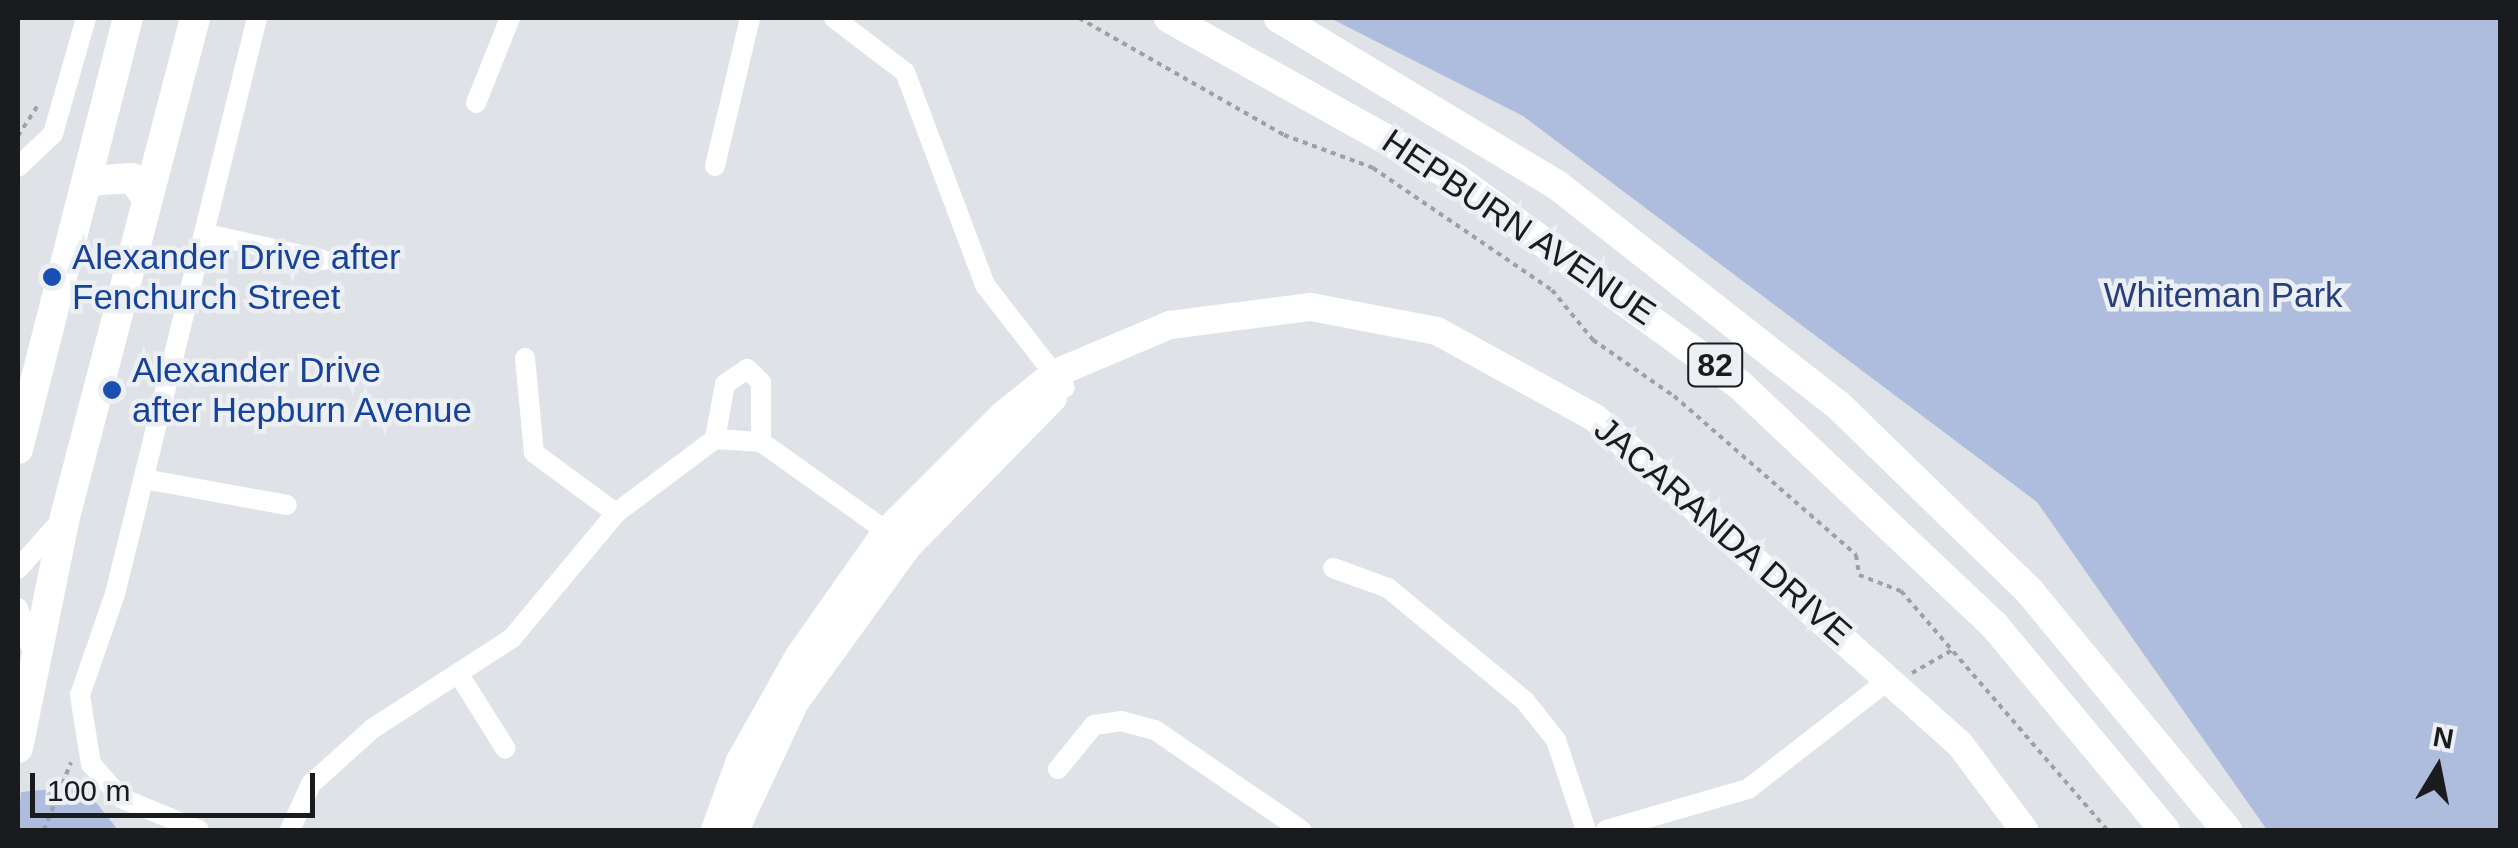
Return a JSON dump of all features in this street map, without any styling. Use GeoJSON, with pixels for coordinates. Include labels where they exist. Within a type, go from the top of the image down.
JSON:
{"type":"FeatureCollection","features":[{"type":"Feature","properties":{"kind":"main road"},"geometry":{"type":"LineString","coordinates":[[18,449],[128,18]]}},
{"type":"Feature","properties":{"kind":"main road"},"geometry":{"type":"LineString","coordinates":[[18,748],[66,513],[195,18]]}},
{"type":"Feature","properties":{"kind":"main road","name":"HEPBURN AVENUE"},"geometry":{"type":"LineString","coordinates":[[1169,18],[1456,178],[1739,384],[1994,625],[2165,830]]}},
{"type":"Feature","properties":{"kind":"main road","name":"HEPBURN AVENUE"},"geometry":{"type":"LineString","coordinates":[[1278,18],[1557,185],[1838,404],[2030,592],[2227,830]]}},
{"type":"Feature","properties":{"kind":"main road"},"geometry":{"type":"LineString","coordinates":[[89,181],[132,178],[148,199]]}},
{"type":"Feature","properties":{"kind":"street"},"geometry":{"type":"LineString","coordinates":[[18,167],[53,134],[86,18]]}},
{"type":"Feature","properties":{"kind":"street"},"geometry":{"type":"LineString","coordinates":[[199,830],[121,798],[86,752],[80,695],[144,479],[257,18]]}},
{"type":"Feature","properties":{"kind":"street"},"geometry":{"type":"LineString","coordinates":[[476,103],[510,18]]}},
{"type":"Feature","properties":{"kind":"street"},"geometry":{"type":"LineString","coordinates":[[715,166],[750,18]]}},
{"type":"Feature","properties":{"kind":"street"},"geometry":{"type":"LineString","coordinates":[[834,18],[905,72],[985,285],[1059,381]]}},
{"type":"Feature","properties":{"kind":"street"},"geometry":{"type":"LineString","coordinates":[[207,234],[323,260]]}},
{"type":"Feature","properties":{"kind":"street","name":"JACARANDA DRIVE"},"geometry":{"type":"LineString","coordinates":[[715,830],[758,724],[897,539],[1059,381],[1157,344],[1278,320],[1386,332],[1463,358],[1576,423],[1655,484],[1884,685],[1959,743],[2024,830]]}},
{"type":"Feature","properties":{"kind":"street"},"geometry":{"type":"LineString","coordinates":[[525,358],[534,453],[616,513]]}},
{"type":"Feature","properties":{"kind":"street"},"geometry":{"type":"LineString","coordinates":[[715,439],[725,384],[747,369],[762,382],[761,442]]}},
{"type":"Feature","properties":{"kind":"street"},"geometry":{"type":"LineString","coordinates":[[290,830],[311,784],[458,673],[512,638],[616,513],[715,439],[761,442],[897,539]]}},
{"type":"Feature","properties":{"kind":"street"},"geometry":{"type":"LineString","coordinates":[[144,479],[286,505]]}},
{"type":"Feature","properties":{"kind":"street"},"geometry":{"type":"LineString","coordinates":[[18,568],[66,513]]}},
{"type":"Feature","properties":{"kind":"street","name":"JACARANDA DRIVE"},"geometry":{"type":"LineString","coordinates":[[735,830],[795,702],[897,539]]}},
{"type":"Feature","properties":{"kind":"street"},"geometry":{"type":"LineString","coordinates":[[1333,568],[1388,588],[1525,701],[1556,740],[1586,830]]}},
{"type":"Feature","properties":{"kind":"street"},"geometry":{"type":"LineString","coordinates":[[18,608],[36,660]]}},
{"type":"Feature","properties":{"kind":"street"},"geometry":{"type":"LineString","coordinates":[[458,673],[505,748]]}},
{"type":"Feature","properties":{"kind":"street"},"geometry":{"type":"LineString","coordinates":[[1606,830],[1748,789],[1884,685]]}},
{"type":"Feature","properties":{"kind":"street","name":"JACARANDA DRIVE"},"geometry":{"type":"LineString","coordinates":[[1884,685],[1951,758],[2005,830]]}},
{"type":"Feature","properties":{"kind":"street"},"geometry":{"type":"LineString","coordinates":[[1058,769],[1094,725],[1120,720],[1155,730],[1301,830]]}},
{"type":"Feature","properties":{"kind":"path"},"geometry":{"type":"LineString","coordinates":[[1079,18],[1284,135],[1373,168],[1552,290],[1593,340],[1763,469],[1856,556],[1859,575],[1901,591],[2107,830]]}},
{"type":"Feature","properties":{"kind":"path"},"geometry":{"type":"LineString","coordinates":[[1884,685],[1954,648]]}},
{"type":"Feature","properties":{"kind":"path"},"geometry":{"type":"LineString","coordinates":[[44,830],[51,796],[73,757],[86,752]]}},
{"type":"Feature","properties":{"kind":"green space","name":"Whiteman Park"},"geometry":{"type":"Polygon","coordinates":[[[1330,18],[2500,18],[2500,830],[2267,830],[2037,502],[1523,116],[1330,18]]]}},
{"type":"Feature","properties":{"kind":"green space"},"geometry":{"type":"Polygon","coordinates":[[[83,786],[118,830],[18,830],[21,792],[83,786]]]}},
{"type":"Feature","properties":{"kind":"place","name":"Alexander Drive after Fenchurch Street"},"geometry":{"type":"Point","coordinates":[52,277]}},
{"type":"Feature","properties":{"kind":"place","name":"Alexander Drive after Hepburn Avenue"},"geometry":{"type":"Point","coordinates":[112,390]}}]}
